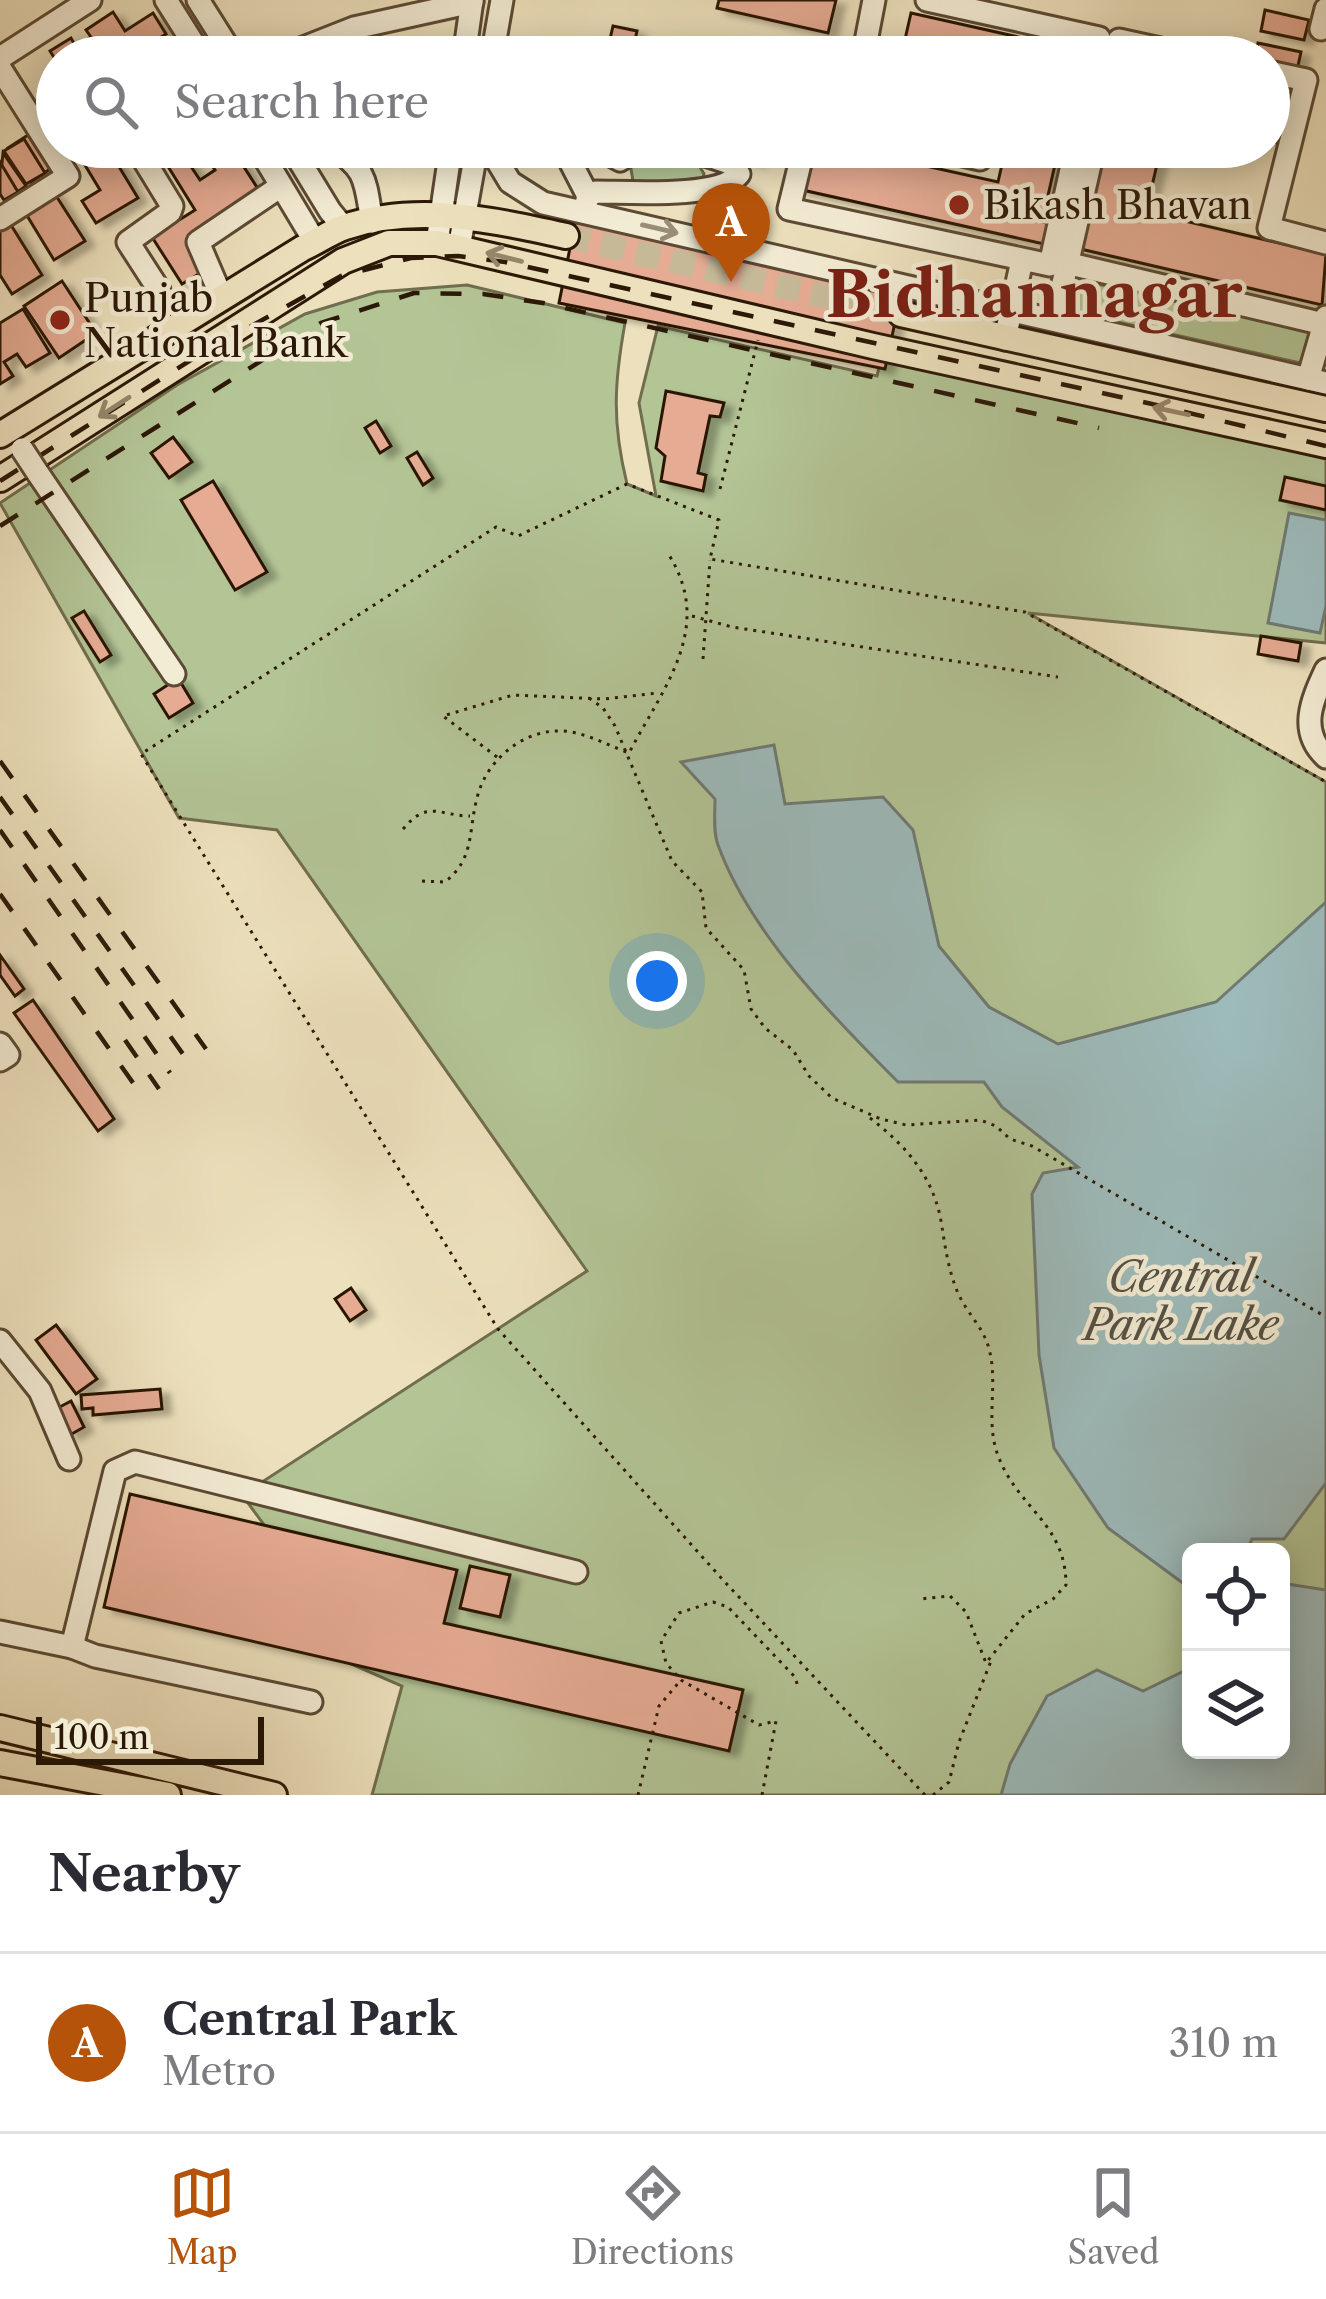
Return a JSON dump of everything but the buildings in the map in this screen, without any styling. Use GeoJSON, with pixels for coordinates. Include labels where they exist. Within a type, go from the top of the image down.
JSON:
{"type":"FeatureCollection","features":[{"type":"Feature","properties":{"kind":"main road"},"geometry":{"type":"LineString","coordinates":[[7,436],[221,298],[344,228],[440,214],[566,236]]}},
{"type":"Feature","properties":{"kind":"main road"},"geometry":{"type":"LineString","coordinates":[[0,479],[343,261],[389,244],[448,245],[1326,445]]}},
{"type":"Feature","properties":{"kind":"main road"},"geometry":{"type":"LineString","coordinates":[[901,314],[1326,409]]}},
{"type":"Feature","properties":{"kind":"main road"},"geometry":{"type":"LineString","coordinates":[[1233,425],[1240,390]]}},
{"type":"Feature","properties":{"kind":"main road"},"geometry":{"type":"LineString","coordinates":[[0,1728],[237,1790],[274,1795]]}},
{"type":"Feature","properties":{"kind":"main road"},"geometry":{"type":"LineString","coordinates":[[0,1762],[168,1795]]}},
{"type":"Feature","properties":{"kind":"street"},"geometry":{"type":"LineString","coordinates":[[0,58],[90,0]]}},
{"type":"Feature","properties":{"kind":"street"},"geometry":{"type":"LineString","coordinates":[[198,0],[221,36]]}},
{"type":"Feature","properties":{"kind":"street"},"geometry":{"type":"LineString","coordinates":[[496,36],[502,0]]}},
{"type":"Feature","properties":{"kind":"street"},"geometry":{"type":"LineString","coordinates":[[867,36],[874,0]]}},
{"type":"Feature","properties":{"kind":"street"},"geometry":{"type":"LineString","coordinates":[[927,0],[1090,36]]}},
{"type":"Feature","properties":{"kind":"street"},"geometry":{"type":"LineString","coordinates":[[168,1],[189,36]]}},
{"type":"Feature","properties":{"kind":"street"},"geometry":{"type":"LineString","coordinates":[[334,36],[472,1],[467,36]]}},
{"type":"Feature","properties":{"kind":"street"},"geometry":{"type":"LineString","coordinates":[[0,68],[36,125]]}},
{"type":"Feature","properties":{"kind":"street"},"geometry":{"type":"LineString","coordinates":[[1290,77],[1306,80],[1290,144]]}},
{"type":"Feature","properties":{"kind":"street"},"geometry":{"type":"LineString","coordinates":[[0,219],[68,176],[63,168]]}},
{"type":"Feature","properties":{"kind":"street"},"geometry":{"type":"LineString","coordinates":[[149,168],[172,206],[128,242],[159,290]]}},
{"type":"Feature","properties":{"kind":"street"},"geometry":{"type":"LineString","coordinates":[[270,168],[315,242]]}},
{"type":"Feature","properties":{"kind":"street"},"geometry":{"type":"LineString","coordinates":[[304,168],[344,228]]}},
{"type":"Feature","properties":{"kind":"street"},"geometry":{"type":"LineString","coordinates":[[360,168],[372,222]]}},
{"type":"Feature","properties":{"kind":"street"},"geometry":{"type":"LineString","coordinates":[[448,168],[440,214],[448,245]]}},
{"type":"Feature","properties":{"kind":"street"},"geometry":{"type":"LineString","coordinates":[[448,245],[466,218],[474,168]]}},
{"type":"Feature","properties":{"kind":"street"},"geometry":{"type":"LineString","coordinates":[[502,168],[525,195],[543,203],[586,204],[1317,381],[1325,321],[1066,263]]}},
{"type":"Feature","properties":{"kind":"street"},"geometry":{"type":"LineString","coordinates":[[573,168],[586,204]]}},
{"type":"Feature","properties":{"kind":"street"},"geometry":{"type":"LineString","coordinates":[[613,192],[622,168]]}},
{"type":"Feature","properties":{"kind":"street"},"geometry":{"type":"LineString","coordinates":[[586,204],[613,192],[692,191],[737,180],[735,168]]}},
{"type":"Feature","properties":{"kind":"street"},"geometry":{"type":"LineString","coordinates":[[799,168],[789,209],[1050,266],[1071,168]]}},
{"type":"Feature","properties":{"kind":"street"},"geometry":{"type":"LineString","coordinates":[[1055,318],[1089,168]]}},
{"type":"Feature","properties":{"kind":"street"},"geometry":{"type":"LineString","coordinates":[[1284,168],[1269,228],[1326,243]]}},
{"type":"Feature","properties":{"kind":"street"},"geometry":{"type":"LineString","coordinates":[[221,298],[198,242],[281,186]]}},
{"type":"Feature","properties":{"kind":"street"},"geometry":{"type":"LineString","coordinates":[[1005,339],[1022,260]]}},
{"type":"Feature","properties":{"kind":"street"},"geometry":{"type":"LineString","coordinates":[[7,436],[37,472],[173,674]]}},
{"type":"Feature","properties":{"kind":"street"},"geometry":{"type":"LineString","coordinates":[[1326,670],[1308,709],[1315,747],[1326,757]]}},
{"type":"Feature","properties":{"kind":"street"},"geometry":{"type":"LineString","coordinates":[[0,1044],[8,1055],[0,1060]]}},
{"type":"Feature","properties":{"kind":"street"},"geometry":{"type":"LineString","coordinates":[[0,1341],[40,1390],[69,1459]]}},
{"type":"Feature","properties":{"kind":"street"},"geometry":{"type":"LineString","coordinates":[[72,1647],[116,1471],[135,1462],[576,1572]]}},
{"type":"Feature","properties":{"kind":"street"},"geometry":{"type":"LineString","coordinates":[[0,1632],[311,1702]]}},
{"type":"Feature","properties":{"kind":"path"},"geometry":{"type":"LineString","coordinates":[[720,489],[763,320]]}},
{"type":"Feature","properties":{"kind":"path"},"geometry":{"type":"LineString","coordinates":[[703,658],[710,559],[719,520],[627,484],[518,536],[496,527],[141,754],[498,1329],[723,1580],[925,1795]]}},
{"type":"Feature","properties":{"kind":"path"},"geometry":{"type":"LineString","coordinates":[[628,753],[685,646],[690,616],[678,569],[668,552]]}},
{"type":"Feature","properties":{"kind":"path"},"geometry":{"type":"LineString","coordinates":[[710,559],[1025,612],[1326,782]]}},
{"type":"Feature","properties":{"kind":"path"},"geometry":{"type":"LineString","coordinates":[[690,616],[733,627],[1058,677]]}},
{"type":"Feature","properties":{"kind":"path"},"geometry":{"type":"LineString","coordinates":[[498,758],[443,716],[513,695],[589,698],[661,693]]}},
{"type":"Feature","properties":{"kind":"path"},"geometry":{"type":"LineString","coordinates":[[589,698],[604,708],[628,753],[672,861],[702,892],[706,928],[744,970],[751,1009],[832,1098],[906,1125],[955,1119],[996,1126],[1010,1139],[1033,1146],[1326,1317]]}},
{"type":"Feature","properties":{"kind":"path"},"geometry":{"type":"LineString","coordinates":[[422,881],[445,882],[466,861],[484,777],[521,740],[550,730],[576,733],[628,753]]}},
{"type":"Feature","properties":{"kind":"path"},"geometry":{"type":"LineString","coordinates":[[403,829],[414,815],[438,808],[456,816],[474,813]]}},
{"type":"Feature","properties":{"kind":"path"},"geometry":{"type":"LineString","coordinates":[[863,1113],[894,1136],[934,1191],[958,1295],[989,1347],[992,1441],[1007,1478],[1053,1531],[1066,1562],[1066,1585],[1053,1599],[1024,1613],[986,1663],[966,1612],[950,1596],[920,1599]]}},
{"type":"Feature","properties":{"kind":"path"},"geometry":{"type":"LineString","coordinates":[[762,1795],[776,1721],[759,1725],[681,1680],[666,1663],[661,1641],[679,1613],[713,1602],[728,1607],[798,1687]]}},
{"type":"Feature","properties":{"kind":"path"},"geometry":{"type":"LineString","coordinates":[[933,1795],[949,1782],[992,1657]]}},
{"type":"Feature","properties":{"kind":"path"},"geometry":{"type":"LineString","coordinates":[[638,1795],[659,1706],[681,1680]]}},
{"type":"Feature","properties":{"kind":"green space"},"geometry":{"type":"Polygon","coordinates":[[[631,168],[700,168],[704,174],[702,181],[633,181],[631,168]]]}},
{"type":"Feature","properties":{"kind":"green space"},"geometry":{"type":"Polygon","coordinates":[[[1075,279],[1312,332],[1305,364],[1068,311],[1075,279]]]}},
{"type":"Feature","properties":{"kind":"green space"},"geometry":{"type":"Polygon","coordinates":[[[467,285],[625,323],[616,404],[622,462],[627,484],[656,496],[639,403],[658,326],[877,376],[881,359],[1326,451],[1326,643],[1028,613],[1326,782],[1326,1795],[372,1795],[402,1686],[303,1643],[311,1588],[242,1495],[587,1271],[277,830],[179,818],[0,503],[177,385],[305,314],[377,292],[467,285]]]}},
{"type":"Feature","properties":{"kind":"water"},"geometry":{"type":"Polygon","coordinates":[[[1289,513],[1326,520],[1326,606],[1320,633],[1268,623],[1289,513]]]}},
{"type":"Feature","properties":{"kind":"water","name":"Central Park Lake"},"geometry":{"type":"Polygon","coordinates":[[[774,745],[785,804],[883,797],[913,830],[939,946],[989,1007],[1058,1044],[1216,1002],[1326,902],[1326,1483],[1284,1539],[1182,1543],[1182,1582],[1108,1528],[1054,1448],[1039,1355],[1032,1194],[1043,1173],[1078,1167],[1002,1107],[984,1082],[898,1082],[795,972],[750,910],[718,845],[715,799],[681,762],[774,745]]]}},
{"type":"Feature","properties":{"kind":"water"},"geometry":{"type":"Polygon","coordinates":[[[1290,1584],[1326,1590],[1326,1795],[1001,1795],[1010,1764],[1047,1696],[1097,1670],[1143,1691],[1182,1672],[1182,1759],[1290,1759],[1290,1584]]]}},
{"type":"Feature","properties":{"kind":"tunnel"},"geometry":{"type":"LineString","coordinates":[[566,236],[901,314]]}},
{"type":"Feature","properties":{"kind":"railway"},"geometry":{"type":"LineString","coordinates":[[0,481],[194,358],[341,276],[411,258],[458,256],[505,262],[1326,446]]}},
{"type":"Feature","properties":{"kind":"railway"},"geometry":{"type":"LineString","coordinates":[[0,526],[321,323],[414,293],[483,294],[543,303],[1099,428]]}},
{"type":"Feature","properties":{"kind":"railway"},"geometry":{"type":"LineString","coordinates":[[0,761],[206,1049]]}},
{"type":"Feature","properties":{"kind":"railway"},"geometry":{"type":"LineString","coordinates":[[0,797],[190,1064]]}},
{"type":"Feature","properties":{"kind":"railway"},"geometry":{"type":"LineString","coordinates":[[0,830],[170,1073]]}},
{"type":"Feature","properties":{"kind":"railway"},"geometry":{"type":"LineString","coordinates":[[0,894],[143,1097]]}},
{"type":"Feature","properties":{"kind":"railway"},"geometry":{"type":"LineString","coordinates":[[125,1040],[159,1089]]}},
{"type":"Feature","properties":{"kind":"place","name":"Bikash Bhavan"},"geometry":{"type":"Point","coordinates":[959,205]}},
{"type":"Feature","properties":{"kind":"place","name":"Central Park"},"geometry":{"type":"Point","coordinates":[731,282]}},
{"type":"Feature","properties":{"kind":"place","name":"Punjab National Bank"},"geometry":{"type":"Point","coordinates":[60,320]}},
{"type":"Feature","properties":{"kind":"district","name":"Bidhannagar"},"geometry":{"type":"Point","coordinates":[1034,295]}}]}
